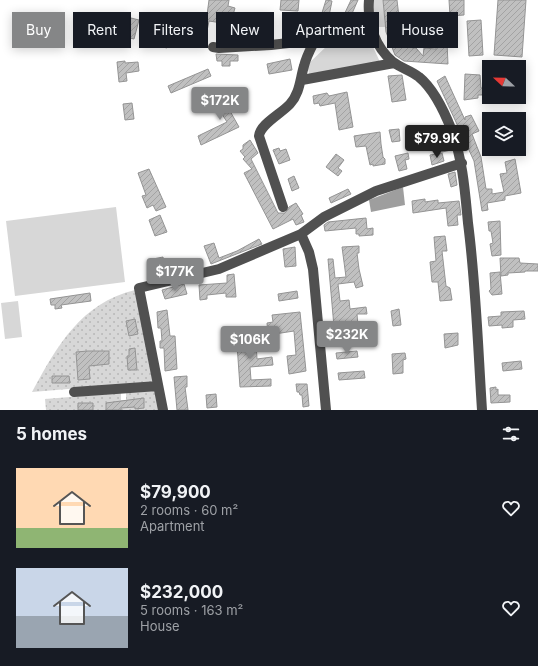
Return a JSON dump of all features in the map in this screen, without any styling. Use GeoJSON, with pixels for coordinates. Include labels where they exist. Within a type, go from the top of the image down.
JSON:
{"type":"FeatureCollection","features":[{"type":"Feature","properties":{"kind":"street"},"geometry":{"type":"LineString","coordinates":[[369,0],[369,12]]}},
{"type":"Feature","properties":{"kind":"street"},"geometry":{"type":"LineString","coordinates":[[213,47],[219,48],[282,44]]}},
{"type":"Feature","properties":{"kind":"street"},"geometry":{"type":"LineString","coordinates":[[379,44],[394,62],[419,77],[439,103],[452,132],[462,163],[474,268],[482,410]]}},
{"type":"Feature","properties":{"kind":"street"},"geometry":{"type":"LineString","coordinates":[[283,207],[259,136],[260,130],[263,126],[278,116],[290,103],[302,80],[304,66],[312,48]]}},
{"type":"Feature","properties":{"kind":"street"},"geometry":{"type":"LineString","coordinates":[[302,80],[394,62]]}},
{"type":"Feature","properties":{"kind":"street"},"geometry":{"type":"LineString","coordinates":[[163,410],[139,288],[219,269],[301,234],[324,217],[376,191],[462,163]]}},
{"type":"Feature","properties":{"kind":"street"},"geometry":{"type":"LineString","coordinates":[[301,234],[309,252],[313,269],[326,410]]}},
{"type":"Feature","properties":{"kind":"street"},"geometry":{"type":"LineString","coordinates":[[74,392],[158,386]]}},
{"type":"Feature","properties":{"kind":"shaded area"},"geometry":{"type":"Polygon","coordinates":[[[373,0],[383,0],[385,27],[379,27],[379,12],[374,12],[373,0]]]}},
{"type":"Feature","properties":{"kind":"shaded area"},"geometry":{"type":"Polygon","coordinates":[[[325,48],[374,48],[380,62],[309,74],[307,65],[325,48]]]}},
{"type":"Feature","properties":{"kind":"shaded area"},"geometry":{"type":"Polygon","coordinates":[[[403,187],[405,205],[371,212],[369,200],[403,187]]]}},
{"type":"Feature","properties":{"kind":"shaded area"},"geometry":{"type":"Polygon","coordinates":[[[116,207],[125,282],[15,296],[6,221],[116,207]]]}},
{"type":"Feature","properties":{"kind":"shaded area"},"geometry":{"type":"Polygon","coordinates":[[[135,290],[153,382],[32,392],[61,343],[85,316],[116,296],[135,290]]]}},
{"type":"Feature","properties":{"kind":"shaded area"},"geometry":{"type":"Polygon","coordinates":[[[18,301],[22,337],[5,339],[1,303],[18,301]]]}},
{"type":"Feature","properties":{"kind":"shaded area"},"geometry":{"type":"Polygon","coordinates":[[[155,390],[159,410],[46,410],[45,399],[121,393],[121,400],[126,400],[126,392],[155,390]]]}},
{"type":"Feature","properties":{"kind":"building"},"geometry":{"type":"Polygon","coordinates":[[[209,0],[229,0],[228,6],[235,8],[234,12],[216,12],[216,22],[209,21],[208,26],[209,0]]]}},
{"type":"Feature","properties":{"kind":"building"},"geometry":{"type":"Polygon","coordinates":[[[281,0],[299,0],[298,11],[280,10],[281,0]]]}},
{"type":"Feature","properties":{"kind":"building"},"geometry":{"type":"Polygon","coordinates":[[[326,0],[332,1],[330,12],[322,12],[326,0]]]}},
{"type":"Feature","properties":{"kind":"building"},"geometry":{"type":"Polygon","coordinates":[[[351,0],[358,0],[353,12],[345,12],[351,0]]]}},
{"type":"Feature","properties":{"kind":"building"},"geometry":{"type":"Polygon","coordinates":[[[383,0],[397,0],[398,12],[387,12],[387,35],[383,0]]]}},
{"type":"Feature","properties":{"kind":"building"},"geometry":{"type":"Polygon","coordinates":[[[449,0],[464,0],[464,15],[458,15],[458,12],[450,12],[449,0]]]}},
{"type":"Feature","properties":{"kind":"building"},"geometry":{"type":"Polygon","coordinates":[[[498,0],[526,0],[522,57],[494,55],[498,0]]]}},
{"type":"Feature","properties":{"kind":"building"},"geometry":{"type":"Polygon","coordinates":[[[131,18],[139,20],[134,39],[131,38],[131,18]]]}},
{"type":"Feature","properties":{"kind":"building"},"geometry":{"type":"Polygon","coordinates":[[[481,20],[483,55],[469,56],[467,21],[481,20]]]}},
{"type":"Feature","properties":{"kind":"building"},"geometry":{"type":"Polygon","coordinates":[[[392,48],[416,48],[423,56],[424,48],[447,48],[448,64],[404,61],[395,55],[392,48]]]}},
{"type":"Feature","properties":{"kind":"building"},"geometry":{"type":"Polygon","coordinates":[[[216,54],[238,55],[238,61],[230,61],[230,66],[222,66],[222,61],[217,61],[216,54]]]}},
{"type":"Feature","properties":{"kind":"building"},"geometry":{"type":"Polygon","coordinates":[[[290,59],[292,70],[269,74],[267,64],[290,59]]]}},
{"type":"Feature","properties":{"kind":"building"},"geometry":{"type":"Polygon","coordinates":[[[125,61],[125,63],[138,62],[139,71],[126,73],[127,81],[119,82],[117,62],[125,61]]]}},
{"type":"Feature","properties":{"kind":"building"},"geometry":{"type":"Polygon","coordinates":[[[208,69],[211,76],[171,93],[168,86],[208,69]]]}},
{"type":"Feature","properties":{"kind":"building"},"geometry":{"type":"Polygon","coordinates":[[[465,74],[480,75],[482,95],[478,95],[478,98],[464,100],[465,74]]]}},
{"type":"Feature","properties":{"kind":"building"},"geometry":{"type":"Polygon","coordinates":[[[402,75],[406,100],[392,102],[388,76],[402,75]]]}},
{"type":"Feature","properties":{"kind":"building"},"geometry":{"type":"Polygon","coordinates":[[[445,76],[465,120],[465,117],[471,115],[479,131],[472,134],[481,157],[486,189],[492,189],[492,194],[504,192],[500,174],[507,173],[505,162],[515,159],[521,193],[505,196],[505,200],[487,203],[488,210],[482,211],[474,161],[437,81],[445,76]]]}},
{"type":"Feature","properties":{"kind":"building"},"geometry":{"type":"Polygon","coordinates":[[[217,88],[239,127],[201,145],[198,136],[227,122],[211,97],[217,93],[217,88]]]}},
{"type":"Feature","properties":{"kind":"building"},"geometry":{"type":"Polygon","coordinates":[[[347,92],[353,127],[339,130],[335,103],[320,106],[319,103],[314,104],[313,96],[327,93],[329,96],[347,92]]]}},
{"type":"Feature","properties":{"kind":"building"},"geometry":{"type":"Polygon","coordinates":[[[132,103],[134,119],[125,120],[123,104],[132,103]]]}},
{"type":"Feature","properties":{"kind":"building"},"geometry":{"type":"Polygon","coordinates":[[[399,129],[400,141],[392,142],[389,130],[399,129]]]}},
{"type":"Feature","properties":{"kind":"building"},"geometry":{"type":"Polygon","coordinates":[[[380,132],[385,164],[373,166],[373,164],[370,165],[366,146],[356,147],[354,136],[380,132]]]}},
{"type":"Feature","properties":{"kind":"building"},"geometry":{"type":"Polygon","coordinates":[[[446,134],[451,150],[442,152],[438,136],[446,134]]]}},
{"type":"Feature","properties":{"kind":"building"},"geometry":{"type":"Polygon","coordinates":[[[250,140],[258,153],[251,159],[278,213],[285,213],[289,207],[296,203],[303,214],[301,215],[304,222],[296,225],[293,219],[273,229],[244,173],[252,169],[243,159],[245,157],[240,151],[243,149],[243,145],[250,140]]]}},
{"type":"Feature","properties":{"kind":"building"},"geometry":{"type":"Polygon","coordinates":[[[279,148],[280,151],[286,149],[290,160],[279,164],[273,150],[279,148]]]}},
{"type":"Feature","properties":{"kind":"building"},"geometry":{"type":"Polygon","coordinates":[[[408,153],[409,159],[405,160],[407,169],[399,171],[395,156],[408,153]]]}},
{"type":"Feature","properties":{"kind":"building"},"geometry":{"type":"Polygon","coordinates":[[[442,153],[444,161],[432,165],[430,155],[442,153]]]}},
{"type":"Feature","properties":{"kind":"building"},"geometry":{"type":"Polygon","coordinates":[[[336,154],[344,160],[338,168],[342,171],[338,176],[326,167],[336,154]]]}},
{"type":"Feature","properties":{"kind":"building"},"geometry":{"type":"Polygon","coordinates":[[[149,169],[166,207],[156,211],[153,205],[147,208],[142,196],[146,195],[138,173],[149,169]]]}},
{"type":"Feature","properties":{"kind":"building"},"geometry":{"type":"Polygon","coordinates":[[[455,172],[457,185],[451,187],[448,174],[455,172]]]}},
{"type":"Feature","properties":{"kind":"building"},"geometry":{"type":"Polygon","coordinates":[[[294,176],[299,188],[292,191],[288,179],[294,176]]]}},
{"type":"Feature","properties":{"kind":"building"},"geometry":{"type":"Polygon","coordinates":[[[348,189],[351,194],[331,203],[329,198],[348,189]]]}},
{"type":"Feature","properties":{"kind":"building"},"geometry":{"type":"Polygon","coordinates":[[[425,199],[425,202],[438,200],[438,203],[459,201],[461,215],[457,215],[458,225],[448,226],[446,208],[413,213],[412,201],[425,199]]]}},
{"type":"Feature","properties":{"kind":"building"},"geometry":{"type":"Polygon","coordinates":[[[160,215],[167,232],[155,236],[149,220],[160,215]]]}},
{"type":"Feature","properties":{"kind":"building"},"geometry":{"type":"Polygon","coordinates":[[[366,218],[367,229],[373,228],[373,235],[359,236],[359,234],[356,234],[356,228],[325,231],[324,225],[328,222],[366,218]]]}},
{"type":"Feature","properties":{"kind":"building"},"geometry":{"type":"Polygon","coordinates":[[[500,221],[501,255],[492,256],[490,244],[493,243],[488,222],[500,221]]]}},
{"type":"Feature","properties":{"kind":"building"},"geometry":{"type":"Polygon","coordinates":[[[445,236],[447,251],[442,251],[446,286],[450,288],[452,300],[440,301],[438,282],[432,282],[430,262],[436,261],[434,237],[445,236]]]}},
{"type":"Feature","properties":{"kind":"building"},"geometry":{"type":"Polygon","coordinates":[[[259,239],[262,244],[211,264],[204,246],[214,243],[219,258],[237,251],[259,239]]]}},
{"type":"Feature","properties":{"kind":"building"},"geometry":{"type":"Polygon","coordinates":[[[359,246],[359,253],[357,253],[363,286],[356,288],[354,282],[338,284],[340,301],[349,300],[350,309],[366,307],[367,314],[357,314],[358,326],[366,325],[367,335],[335,338],[328,259],[333,259],[335,278],[346,277],[342,247],[359,246]]]}},
{"type":"Feature","properties":{"kind":"building"},"geometry":{"type":"Polygon","coordinates":[[[295,247],[296,266],[285,267],[283,249],[295,247]]]}},
{"type":"Feature","properties":{"kind":"building"},"geometry":{"type":"Polygon","coordinates":[[[163,257],[165,267],[162,271],[156,270],[153,259],[163,257]]]}},
{"type":"Feature","properties":{"kind":"building"},"geometry":{"type":"Polygon","coordinates":[[[500,258],[519,258],[520,263],[538,264],[538,271],[508,273],[508,275],[501,276],[500,258]]]}},
{"type":"Feature","properties":{"kind":"building"},"geometry":{"type":"Polygon","coordinates":[[[500,272],[502,294],[492,295],[489,291],[491,289],[490,273],[500,272]]]}},
{"type":"Feature","properties":{"kind":"building"},"geometry":{"type":"Polygon","coordinates":[[[234,274],[236,297],[226,297],[226,293],[207,295],[207,299],[200,300],[199,285],[227,283],[227,275],[234,274]]]}},
{"type":"Feature","properties":{"kind":"building"},"geometry":{"type":"Polygon","coordinates":[[[184,284],[187,294],[165,299],[162,290],[184,284]]]}},
{"type":"Feature","properties":{"kind":"building"},"geometry":{"type":"Polygon","coordinates":[[[297,291],[298,298],[279,301],[278,294],[297,291]]]}},
{"type":"Feature","properties":{"kind":"building"},"geometry":{"type":"Polygon","coordinates":[[[90,293],[91,301],[61,305],[62,308],[55,309],[55,305],[51,305],[50,299],[90,293]]]}},
{"type":"Feature","properties":{"kind":"building"},"geometry":{"type":"Polygon","coordinates":[[[399,309],[401,325],[393,326],[391,311],[399,309]]]}},
{"type":"Feature","properties":{"kind":"building"},"geometry":{"type":"Polygon","coordinates":[[[167,310],[170,336],[175,336],[177,369],[165,371],[164,348],[160,348],[160,341],[162,341],[161,328],[158,328],[157,312],[167,310]]]}},
{"type":"Feature","properties":{"kind":"building"},"geometry":{"type":"Polygon","coordinates":[[[524,311],[525,319],[513,320],[513,327],[502,328],[502,325],[489,326],[488,317],[501,316],[501,312],[524,311]]]}},
{"type":"Feature","properties":{"kind":"building"},"geometry":{"type":"Polygon","coordinates":[[[300,312],[306,371],[289,374],[287,356],[296,355],[294,331],[268,335],[267,323],[273,322],[272,315],[300,312]]]}},
{"type":"Feature","properties":{"kind":"building"},"geometry":{"type":"Polygon","coordinates":[[[135,319],[138,334],[129,336],[126,321],[135,319]]]}},
{"type":"Feature","properties":{"kind":"building"},"geometry":{"type":"Polygon","coordinates":[[[236,330],[250,330],[251,343],[256,342],[257,359],[272,357],[273,365],[250,367],[251,380],[271,379],[271,386],[240,387],[236,330]]]}},
{"type":"Feature","properties":{"kind":"building"},"geometry":{"type":"Polygon","coordinates":[[[458,333],[458,345],[445,348],[444,334],[458,333]]]}},
{"type":"Feature","properties":{"kind":"building"},"geometry":{"type":"Polygon","coordinates":[[[135,348],[137,370],[128,370],[127,356],[129,356],[129,349],[135,348]]]}},
{"type":"Feature","properties":{"kind":"building"},"geometry":{"type":"Polygon","coordinates":[[[109,351],[109,364],[89,366],[90,379],[78,380],[76,352],[109,351]]]}},
{"type":"Feature","properties":{"kind":"building"},"geometry":{"type":"Polygon","coordinates":[[[357,351],[358,357],[337,359],[336,353],[357,351]]]}},
{"type":"Feature","properties":{"kind":"building"},"geometry":{"type":"Polygon","coordinates":[[[405,353],[406,359],[403,360],[403,373],[393,374],[392,354],[405,353]]]}},
{"type":"Feature","properties":{"kind":"building"},"geometry":{"type":"Polygon","coordinates":[[[521,361],[522,369],[503,371],[502,363],[521,361]]]}},
{"type":"Feature","properties":{"kind":"building"},"geometry":{"type":"Polygon","coordinates":[[[364,371],[365,378],[339,380],[338,373],[364,371]]]}},
{"type":"Feature","properties":{"kind":"building"},"geometry":{"type":"Polygon","coordinates":[[[52,376],[69,376],[70,383],[52,383],[52,376]]]}},
{"type":"Feature","properties":{"kind":"building"},"geometry":{"type":"Polygon","coordinates":[[[187,376],[187,387],[185,387],[188,410],[177,410],[174,377],[187,376]]]}},
{"type":"Feature","properties":{"kind":"building"},"geometry":{"type":"Polygon","coordinates":[[[296,384],[307,384],[309,406],[303,407],[302,395],[297,392],[296,384]]]}},
{"type":"Feature","properties":{"kind":"building"},"geometry":{"type":"Polygon","coordinates":[[[496,387],[496,390],[498,389],[498,395],[510,395],[510,402],[491,403],[490,388],[496,387]]]}},
{"type":"Feature","properties":{"kind":"building"},"geometry":{"type":"Polygon","coordinates":[[[216,394],[217,407],[207,408],[206,395],[216,394]]]}},
{"type":"Feature","properties":{"kind":"building"},"geometry":{"type":"Polygon","coordinates":[[[144,398],[144,408],[135,409],[135,407],[121,408],[121,410],[106,410],[106,403],[144,398]]]}},
{"type":"Feature","properties":{"kind":"building"},"geometry":{"type":"Polygon","coordinates":[[[78,403],[93,403],[93,410],[78,410],[78,403]]]}}]}
